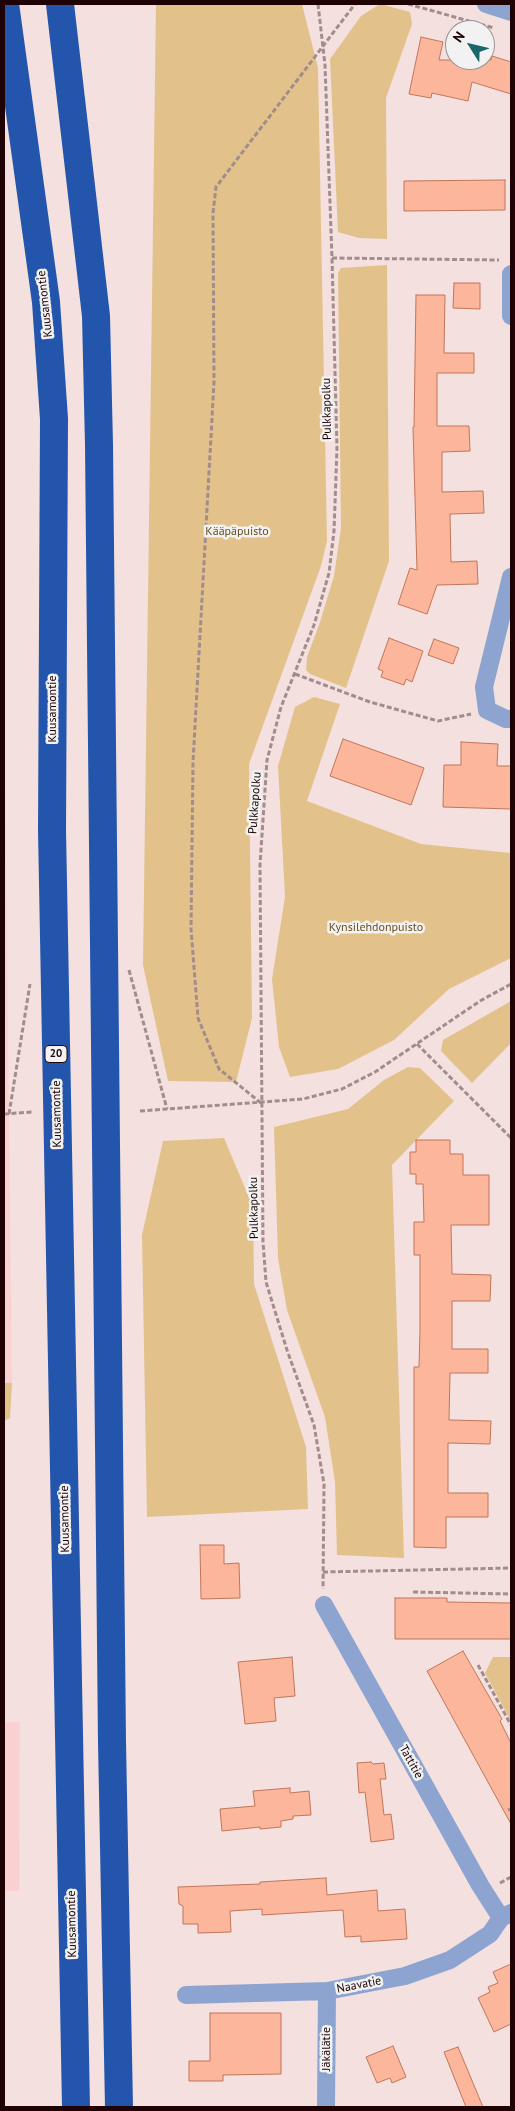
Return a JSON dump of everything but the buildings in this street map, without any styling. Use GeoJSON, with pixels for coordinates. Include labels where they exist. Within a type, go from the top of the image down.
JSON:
{"type":"FeatureCollection","features":[{"type":"Feature","properties":{"kind":"highway","name":"Kuusamontie"},"geometry":{"type":"LineString","coordinates":[[5,4],[46,302],[54,419],[52,840],[76,2107]]}},
{"type":"Feature","properties":{"kind":"highway"},"geometry":{"type":"LineString","coordinates":[[60,4],[96,316],[99,445],[112,1742],[120,2107]]}},
{"type":"Feature","properties":{"kind":"street"},"geometry":{"type":"LineString","coordinates":[[486,4],[511,12]]}},
{"type":"Feature","properties":{"kind":"street"},"geometry":{"type":"LineString","coordinates":[[506,267],[511,316]]}},
{"type":"Feature","properties":{"kind":"street"},"geometry":{"type":"LineString","coordinates":[[511,577],[484,687],[487,710],[506,719],[511,719]]}},
{"type":"Feature","properties":{"kind":"street","name":"Tattitie"},"geometry":{"type":"LineString","coordinates":[[324,1605],[480,1885],[506,1916]]}},
{"type":"Feature","properties":{"kind":"street","name":"Naavatie"},"geometry":{"type":"LineString","coordinates":[[186,1995],[328,1991],[405,1976],[450,1960],[490,1934],[506,1916]]}},
{"type":"Feature","properties":{"kind":"street","name":"Jäkälätie"},"geometry":{"type":"LineString","coordinates":[[326,2107],[328,1991]]}},
{"type":"Feature","properties":{"kind":"path","name":"Pulkkapolku"},"geometry":{"type":"LineString","coordinates":[[318,4],[325,65],[332,258],[337,448],[334,531],[329,573],[314,625],[272,734],[266,760],[260,865],[263,1242],[266,1282],[284,1343],[314,1425],[324,1484],[324,1605]]}},
{"type":"Feature","properties":{"kind":"path"},"geometry":{"type":"LineString","coordinates":[[262,1103],[220,1069],[198,1018],[191,929],[193,762],[214,382],[213,214],[216,187],[355,4]]}},
{"type":"Feature","properties":{"kind":"path"},"geometry":{"type":"LineString","coordinates":[[408,4],[503,30]]}},
{"type":"Feature","properties":{"kind":"path"},"geometry":{"type":"LineString","coordinates":[[332,258],[506,267]]}},
{"type":"Feature","properties":{"kind":"path"},"geometry":{"type":"LineString","coordinates":[[295,674],[370,702],[438,721],[487,710]]}},
{"type":"Feature","properties":{"kind":"path"},"geometry":{"type":"LineString","coordinates":[[129,969],[167,1109]]}},
{"type":"Feature","properties":{"kind":"path"},"geometry":{"type":"LineString","coordinates":[[9,1114],[31,983]]}},
{"type":"Feature","properties":{"kind":"path"},"geometry":{"type":"LineString","coordinates":[[140,1110],[303,1099],[342,1089],[375,1072],[480,1001],[511,984]]}},
{"type":"Feature","properties":{"kind":"path"},"geometry":{"type":"LineString","coordinates":[[417,1044],[511,1138]]}},
{"type":"Feature","properties":{"kind":"path"},"geometry":{"type":"LineString","coordinates":[[4,1114],[32,1112]]}},
{"type":"Feature","properties":{"kind":"path"},"geometry":{"type":"LineString","coordinates":[[323,1572],[511,1568]]}},
{"type":"Feature","properties":{"kind":"path"},"geometry":{"type":"LineString","coordinates":[[413,1592],[511,1594]]}},
{"type":"Feature","properties":{"kind":"path"},"geometry":{"type":"LineString","coordinates":[[478,1665],[511,1725]]}},
{"type":"Feature","properties":{"kind":"shaded area"},"geometry":{"type":"Polygon","coordinates":[[[4,696],[12,1383],[4,1383],[4,696]]]}},
{"type":"Feature","properties":{"kind":"shaded area"},"geometry":{"type":"Polygon","coordinates":[[[4,1722],[20,1722],[19,1891],[4,1891],[4,1722]]]}},
{"type":"Feature","properties":{"kind":"green space","name":"Kääpäpuisto"},"geometry":{"type":"Polygon","coordinates":[[[156,4],[302,4],[318,68],[327,541],[321,566],[249,764],[252,1018],[236,1082],[168,1081],[143,965],[156,4]]]}},
{"type":"Feature","properties":{"kind":"green space"},"geometry":{"type":"Polygon","coordinates":[[[380,4],[410,12],[412,24],[386,98],[387,239],[359,238],[338,232],[330,59],[361,16],[380,4]]]}},
{"type":"Feature","properties":{"kind":"green space"},"geometry":{"type":"Polygon","coordinates":[[[387,265],[389,561],[346,688],[310,674],[306,670],[307,657],[334,576],[341,528],[338,273],[341,268],[387,265]]]}},
{"type":"Feature","properties":{"kind":"green space","name":"Kynsilehdonpuisto"},"geometry":{"type":"Polygon","coordinates":[[[314,697],[340,704],[307,801],[421,844],[511,853],[511,958],[449,989],[394,1040],[338,1069],[290,1077],[279,1047],[272,979],[285,897],[278,766],[295,707],[314,697]]]}},
{"type":"Feature","properties":{"kind":"green space"},"geometry":{"type":"Polygon","coordinates":[[[511,1001],[511,1043],[472,1083],[441,1051],[443,1040],[511,1001]]]}},
{"type":"Feature","properties":{"kind":"green space"},"geometry":{"type":"Polygon","coordinates":[[[408,1067],[420,1068],[454,1101],[392,1165],[404,1558],[337,1555],[335,1482],[325,1417],[287,1310],[278,1258],[274,1127],[348,1109],[384,1080],[408,1067]]]}},
{"type":"Feature","properties":{"kind":"green space"},"geometry":{"type":"Polygon","coordinates":[[[224,1138],[253,1207],[254,1284],[306,1447],[308,1509],[147,1517],[142,1235],[163,1141],[224,1138]]]}},
{"type":"Feature","properties":{"kind":"green space"},"geometry":{"type":"Polygon","coordinates":[[[4,1383],[12,1383],[10,1418],[4,1421],[4,1383]]]}},
{"type":"Feature","properties":{"kind":"green space"},"geometry":{"type":"Polygon","coordinates":[[[493,1657],[510,1657],[511,1659],[511,1721],[485,1673],[493,1657]]]}}]}
